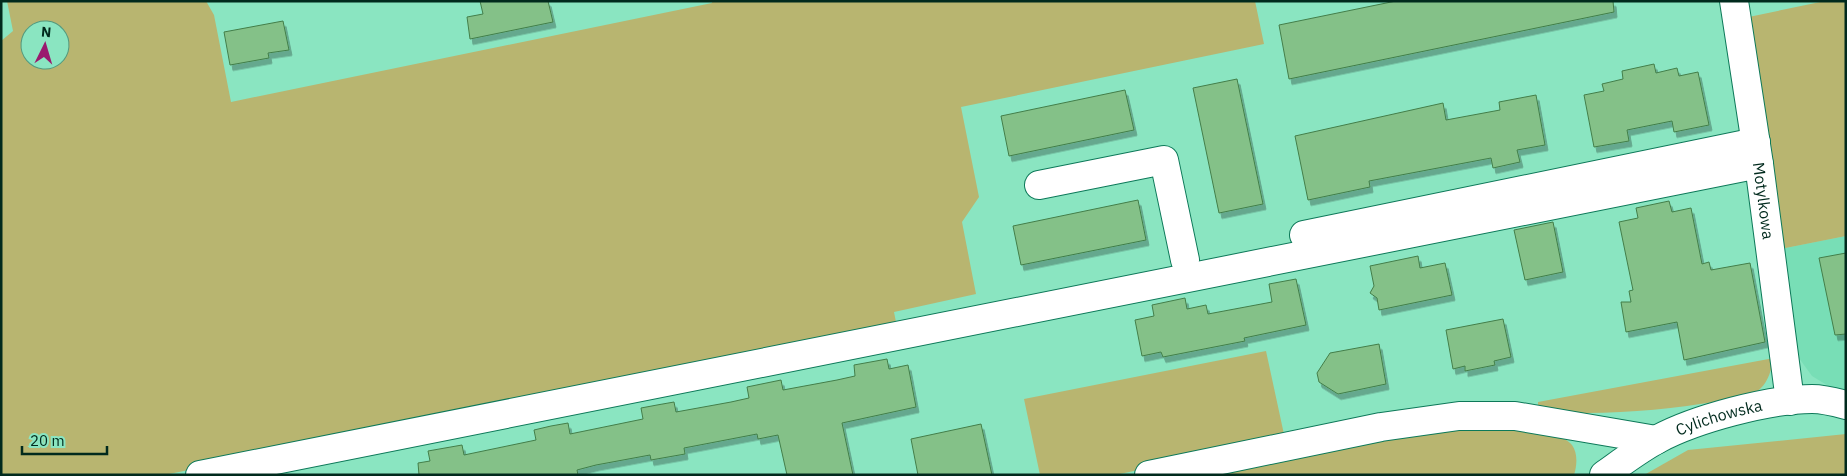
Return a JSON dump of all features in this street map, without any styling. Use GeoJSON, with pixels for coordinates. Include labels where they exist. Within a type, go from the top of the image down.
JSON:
{"type":"FeatureCollection","features":[{"type":"Feature","properties":{"kind":"street","name":"Motylkowa"},"geometry":{"type":"LineString","coordinates":[[1734,1],[1757,153],[1790,401]]}},
{"type":"Feature","properties":{"kind":"street"},"geometry":{"type":"LineString","coordinates":[[902,318],[1185,260],[1757,153]]}},
{"type":"Feature","properties":{"kind":"street"},"geometry":{"type":"LineString","coordinates":[[200,475],[1757,153]]}},
{"type":"Feature","properties":{"kind":"street"},"geometry":{"type":"LineString","coordinates":[[1039,185],[1164,160],[1185,260]]}},
{"type":"Feature","properties":{"kind":"street","name":"Cylichowska"},"geometry":{"type":"LineString","coordinates":[[1604,475],[1656,440],[1684,426],[1726,414],[1790,401],[1813,399],[1846,405]]}},
{"type":"Feature","properties":{"kind":"street"},"geometry":{"type":"LineString","coordinates":[[1149,475],[1381,427],[1459,416],[1515,416],[1656,440]]}},
{"type":"Feature","properties":{"kind":"shaded area"},"geometry":{"type":"Polygon","coordinates":[[[7,1],[206,1],[214,15],[231,102],[712,3],[712,1],[1255,1],[1264,44],[961,107],[979,197],[962,222],[976,294],[894,312],[897,327],[164,475],[1,475],[1,41],[13,31],[7,1]]]}},
{"type":"Feature","properties":{"kind":"shaded area"},"geometry":{"type":"Polygon","coordinates":[[[1825,1],[1846,1],[1846,236],[1776,250],[1764,155],[1772,152],[1744,18],[1825,1]]]}},
{"type":"Feature","properties":{"kind":"shaded area"},"geometry":{"type":"Polygon","coordinates":[[[1846,236],[1846,393],[1835,390],[1812,376],[1796,354],[1776,250],[1846,236]]]}},
{"type":"Feature","properties":{"kind":"shaded area"},"geometry":{"type":"Polygon","coordinates":[[[1266,351],[1285,439],[1115,475],[1040,475],[1024,399],[1266,351]]]}},
{"type":"Feature","properties":{"kind":"shaded area"},"geometry":{"type":"Polygon","coordinates":[[[1774,358],[1769,375],[1763,386],[1756,392],[1741,397],[1697,405],[1629,412],[1538,411],[1538,402],[1774,358]]]}},
{"type":"Feature","properties":{"kind":"shaded area"},"geometry":{"type":"Polygon","coordinates":[[[1442,423],[1511,426],[1548,433],[1562,438],[1572,445],[1575,452],[1576,464],[1574,475],[1194,475],[1442,423]]]}},
{"type":"Feature","properties":{"kind":"shaded area"},"geometry":{"type":"Polygon","coordinates":[[[1846,434],[1846,475],[1644,475],[1688,450],[1846,434]]]}},
{"type":"Feature","properties":{"kind":"building"},"geometry":{"type":"Polygon","coordinates":[[[480,1],[548,1],[553,22],[470,39],[467,17],[483,14],[480,1]]]}},
{"type":"Feature","properties":{"kind":"building"},"geometry":{"type":"Polygon","coordinates":[[[1396,1],[1613,1],[1614,12],[1289,79],[1279,25],[1396,1]]]}},
{"type":"Feature","properties":{"kind":"building"},"geometry":{"type":"Polygon","coordinates":[[[283,21],[289,50],[268,53],[269,58],[230,65],[224,32],[283,21]]]}},
{"type":"Feature","properties":{"kind":"building"},"geometry":{"type":"Polygon","coordinates":[[[1654,64],[1656,73],[1677,68],[1679,76],[1698,72],[1709,125],[1674,132],[1672,121],[1627,130],[1629,141],[1594,147],[1584,95],[1604,91],[1602,84],[1623,79],[1622,71],[1654,64]]]}},
{"type":"Feature","properties":{"kind":"building"},"geometry":{"type":"Polygon","coordinates":[[[1237,79],[1263,204],[1219,213],[1193,88],[1237,79]]]}},
{"type":"Feature","properties":{"kind":"building"},"geometry":{"type":"Polygon","coordinates":[[[1125,90],[1134,130],[1009,156],[1001,116],[1125,90]]]}},
{"type":"Feature","properties":{"kind":"building"},"geometry":{"type":"Polygon","coordinates":[[[1536,95],[1545,145],[1517,150],[1520,162],[1493,168],[1491,158],[1369,181],[1370,187],[1308,200],[1295,136],[1443,103],[1446,120],[1500,110],[1499,102],[1536,95]]]}},
{"type":"Feature","properties":{"kind":"building"},"geometry":{"type":"Polygon","coordinates":[[[1138,200],[1146,240],[1021,265],[1013,226],[1138,200]]]}},
{"type":"Feature","properties":{"kind":"building"},"geometry":{"type":"Polygon","coordinates":[[[1669,201],[1672,212],[1691,208],[1702,264],[1709,262],[1711,270],[1750,263],[1765,342],[1684,360],[1677,322],[1626,332],[1621,302],[1631,302],[1629,291],[1633,290],[1619,222],[1638,218],[1636,208],[1669,201]]]}},
{"type":"Feature","properties":{"kind":"building"},"geometry":{"type":"Polygon","coordinates":[[[1553,222],[1563,272],[1525,280],[1514,230],[1553,222]]]}},
{"type":"Feature","properties":{"kind":"building"},"geometry":{"type":"Polygon","coordinates":[[[1846,253],[1846,334],[1835,335],[1819,258],[1846,253]]]}},
{"type":"Feature","properties":{"kind":"building"},"geometry":{"type":"Polygon","coordinates":[[[1418,256],[1420,268],[1445,263],[1452,295],[1379,310],[1377,298],[1370,293],[1374,286],[1370,266],[1418,256]]]}},
{"type":"Feature","properties":{"kind":"building"},"geometry":{"type":"Polygon","coordinates":[[[1296,279],[1306,325],[1244,338],[1245,341],[1163,357],[1161,352],[1142,356],[1135,320],[1154,316],[1152,305],[1185,298],[1187,309],[1206,305],[1208,314],[1272,302],[1269,284],[1296,279]]]}},
{"type":"Feature","properties":{"kind":"building"},"geometry":{"type":"Polygon","coordinates":[[[1503,319],[1511,357],[1494,361],[1495,365],[1465,371],[1465,366],[1453,369],[1446,330],[1503,319]]]}},
{"type":"Feature","properties":{"kind":"building"},"geometry":{"type":"Polygon","coordinates":[[[1379,344],[1386,384],[1338,394],[1319,382],[1317,373],[1330,353],[1379,344]]]}},
{"type":"Feature","properties":{"kind":"building"},"geometry":{"type":"Polygon","coordinates":[[[887,359],[889,369],[908,365],[916,407],[842,423],[853,475],[787,475],[778,435],[758,439],[757,434],[684,448],[685,454],[651,460],[650,455],[596,465],[577,470],[578,475],[419,475],[418,463],[430,461],[428,451],[462,445],[464,455],[536,440],[534,430],[551,426],[568,423],[570,434],[643,419],[641,408],[674,402],[676,412],[731,402],[749,398],[747,387],[781,380],[783,390],[837,380],[855,376],[854,365],[887,359]]]}},
{"type":"Feature","properties":{"kind":"building"},"geometry":{"type":"Polygon","coordinates":[[[981,424],[992,475],[918,475],[911,439],[981,424]]]}}]}
